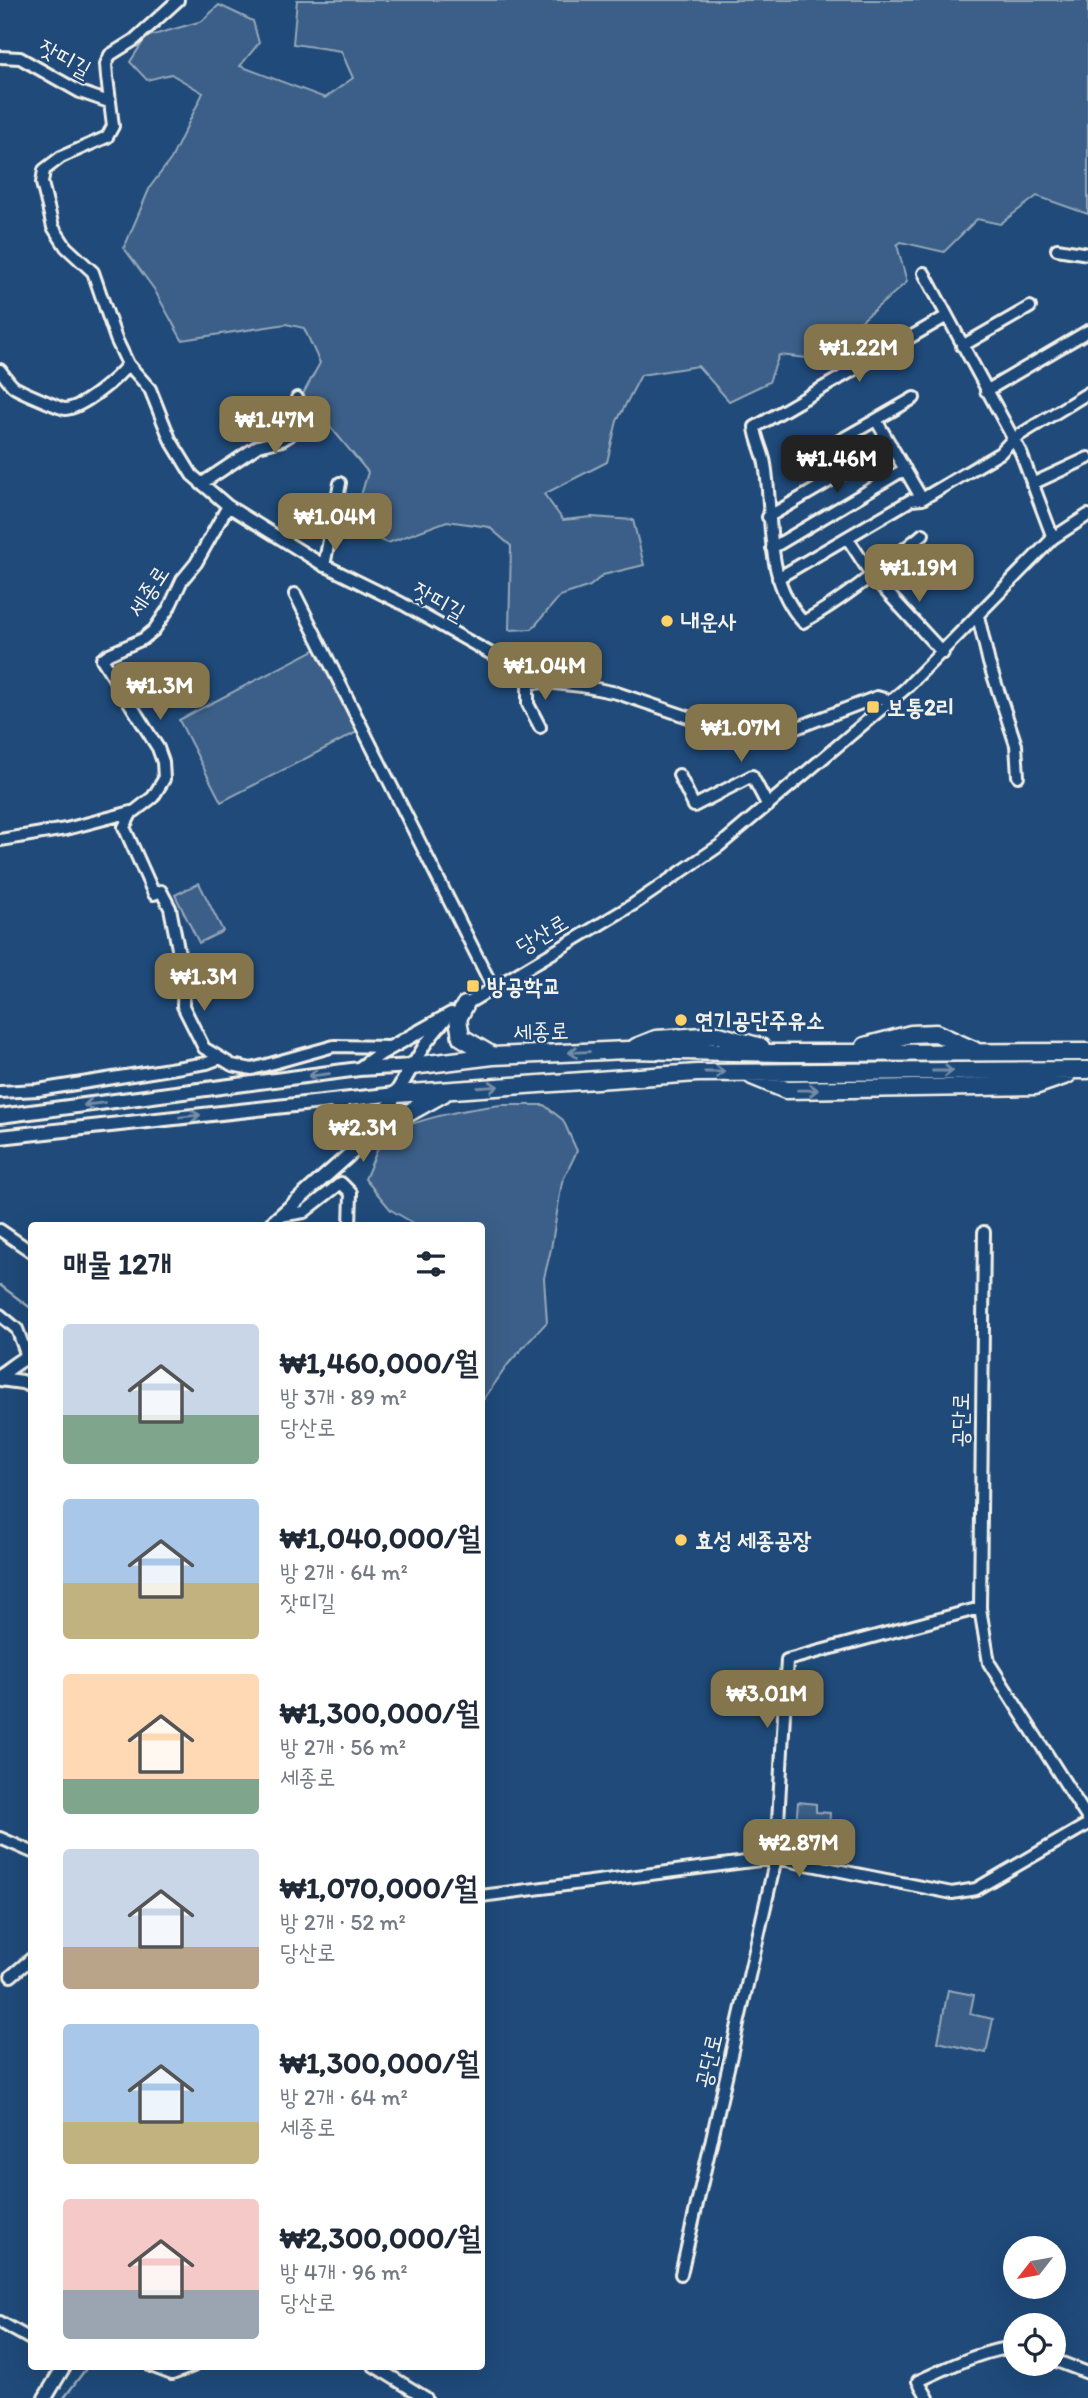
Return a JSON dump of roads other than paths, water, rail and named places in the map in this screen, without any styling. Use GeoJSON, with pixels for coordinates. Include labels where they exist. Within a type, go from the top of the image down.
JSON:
{"type":"FeatureCollection","features":[{"type":"Feature","properties":{"kind":"highway"},"geometry":{"type":"LineString","coordinates":[[458,1009],[461,1037],[493,1056]]}},
{"type":"Feature","properties":{"kind":"highway","name":"세종로"},"geometry":{"type":"LineString","coordinates":[[412,1066],[493,1056],[627,1050],[983,1054],[1088,1052]]}},
{"type":"Feature","properties":{"kind":"highway"},"geometry":{"type":"LineString","coordinates":[[396,1094],[635,1076],[743,1072],[1086,1070]]}},
{"type":"Feature","properties":{"kind":"highway"},"geometry":{"type":"LineString","coordinates":[[362,1141],[449,1090]]}},
{"type":"Feature","properties":{"kind":"main road"},"geometry":{"type":"LineString","coordinates":[[359,1069],[381,1053],[458,1009]]}},
{"type":"Feature","properties":{"kind":"main road","name":"세종로"},"geometry":{"type":"LineString","coordinates":[[0,1116],[359,1069],[412,1066]]}},
{"type":"Feature","properties":{"kind":"main road","name":"당산로"},"geometry":{"type":"LineString","coordinates":[[275,1220],[362,1141],[384,1115],[412,1066]]}},
{"type":"Feature","properties":{"kind":"main road"},"geometry":{"type":"LineString","coordinates":[[0,1137],[396,1094]]}},
{"type":"Feature","properties":{"kind":"main road"},"geometry":{"type":"LineString","coordinates":[[334,1102],[355,1122],[362,1141]]}},
{"type":"Feature","properties":{"kind":"main road"},"geometry":{"type":"LineString","coordinates":[[0,1377],[25,1359]]}},
{"type":"Feature","properties":{"kind":"main road"},"geometry":{"type":"LineString","coordinates":[[25,1359],[17,1375],[27,1384]]}},
{"type":"Feature","properties":{"kind":"main road"},"geometry":{"type":"LineString","coordinates":[[0,1377],[27,1384]]}},
{"type":"Feature","properties":{"kind":"main road"},"geometry":{"type":"LineString","coordinates":[[45,2398],[62,2370]]}},
{"type":"Feature","properties":{"kind":"street","name":"잣띠길"},"geometry":{"type":"LineString","coordinates":[[178,0],[134,40],[110,55],[106,64],[113,126],[107,136],[61,157],[44,170],[42,183],[52,227],[66,247],[93,272],[116,339],[128,364],[150,389],[170,439],[192,475],[201,484],[228,506],[324,566],[401,603],[497,657],[516,670],[528,683]]}},
{"type":"Feature","properties":{"kind":"street","name":"잣띠길"},"geometry":{"type":"LineString","coordinates":[[0,57],[20,58],[80,92],[109,102]]}},
{"type":"Feature","properties":{"kind":"street"},"geometry":{"type":"LineString","coordinates":[[1057,249],[1088,254]]}},
{"type":"Feature","properties":{"kind":"street"},"geometry":{"type":"LineString","coordinates":[[924,273],[1021,453],[1054,538]]}},
{"type":"Feature","properties":{"kind":"street"},"geometry":{"type":"LineString","coordinates":[[962,346],[1030,307]]}},
{"type":"Feature","properties":{"kind":"street"},"geometry":{"type":"LineString","coordinates":[[923,534],[872,576],[803,622],[778,578],[768,517],[765,463],[755,427],[947,317]]}},
{"type":"Feature","properties":{"kind":"street"},"geometry":{"type":"LineString","coordinates":[[986,391],[1088,331]]}},
{"type":"Feature","properties":{"kind":"street"},"geometry":{"type":"LineString","coordinates":[[0,370],[14,387],[66,409],[94,395],[128,364]]}},
{"type":"Feature","properties":{"kind":"street"},"geometry":{"type":"LineString","coordinates":[[778,578],[848,540],[911,500],[922,499],[1000,453],[1013,439],[1088,393]]}},
{"type":"Feature","properties":{"kind":"street"},"geometry":{"type":"LineString","coordinates":[[201,484],[258,446],[282,440],[290,435],[295,425],[297,398]]}},
{"type":"Feature","properties":{"kind":"street"},"geometry":{"type":"LineString","coordinates":[[806,460],[914,398]]}},
{"type":"Feature","properties":{"kind":"street"},"geometry":{"type":"LineString","coordinates":[[876,420],[922,499]]}},
{"type":"Feature","properties":{"kind":"street"},"geometry":{"type":"LineString","coordinates":[[768,517],[891,445]]}},
{"type":"Feature","properties":{"kind":"street"},"geometry":{"type":"LineString","coordinates":[[1032,484],[1088,458]]}},
{"type":"Feature","properties":{"kind":"street"},"geometry":{"type":"LineString","coordinates":[[772,548],[905,469]]}},
{"type":"Feature","properties":{"kind":"street"},"geometry":{"type":"LineString","coordinates":[[324,566],[340,483]]}},
{"type":"Feature","properties":{"kind":"street","name":"세종로"},"geometry":{"type":"LineString","coordinates":[[0,841],[66,830],[132,812],[153,797],[164,779],[163,762],[146,728],[102,659],[109,653],[143,639],[153,630],[169,608],[182,580],[196,563],[228,506]]}},
{"type":"Feature","properties":{"kind":"street","name":"당산로"},"geometry":{"type":"LineString","coordinates":[[412,1066],[426,1043],[458,1009],[677,876],[719,846],[891,701],[943,653],[1054,538],[1088,515]]}},
{"type":"Feature","properties":{"kind":"street"},"geometry":{"type":"LineString","coordinates":[[848,540],[872,576],[943,653]]}},
{"type":"Feature","properties":{"kind":"street"},"geometry":{"type":"LineString","coordinates":[[295,594],[493,988]]}},
{"type":"Feature","properties":{"kind":"street"},"geometry":{"type":"LineString","coordinates":[[978,616],[989,663],[1016,745],[1018,776]]}},
{"type":"Feature","properties":{"kind":"street"},"geometry":{"type":"LineString","coordinates":[[540,727],[528,704],[528,683],[582,686],[617,693],[709,724],[749,731],[770,732],[796,728],[877,697],[891,701]]}},
{"type":"Feature","properties":{"kind":"street"},"geometry":{"type":"LineString","coordinates":[[678,775],[694,806],[752,776],[768,806]]}},
{"type":"Feature","properties":{"kind":"street"},"geometry":{"type":"LineString","coordinates":[[132,812],[124,827],[154,894],[161,891],[170,908],[184,979],[183,1006],[205,1048],[232,1065],[252,1069],[334,1046],[394,1047]]}},
{"type":"Feature","properties":{"kind":"street"},"geometry":{"type":"LineString","coordinates":[[0,1092],[38,1090],[207,1063],[220,1058]]}},
{"type":"Feature","properties":{"kind":"street","name":"당산로"},"geometry":{"type":"LineString","coordinates":[[275,1220],[304,1212],[341,1183],[351,1193],[350,1222]]}},
{"type":"Feature","properties":{"kind":"street"},"geometry":{"type":"LineString","coordinates":[[0,1230],[28,1249]]}},
{"type":"Feature","properties":{"kind":"street","name":"공단로"},"geometry":{"type":"LineString","coordinates":[[485,1895],[776,1858],[953,1893],[976,1889],[1088,1822],[989,1663],[981,1608],[984,1232]]}},
{"type":"Feature","properties":{"kind":"street"},"geometry":{"type":"LineString","coordinates":[[0,1315],[17,1329],[25,1359]]}},
{"type":"Feature","properties":{"kind":"street","name":"공단로"},"geometry":{"type":"LineString","coordinates":[[681,2274],[776,1858],[787,1660],[981,1608]]}},
{"type":"Feature","properties":{"kind":"street"},"geometry":{"type":"LineString","coordinates":[[0,1838],[28,1850]]}},
{"type":"Feature","properties":{"kind":"street"},"geometry":{"type":"LineString","coordinates":[[10,1976],[28,1961]]}},
{"type":"Feature","properties":{"kind":"street"},"geometry":{"type":"LineString","coordinates":[[0,2322],[28,2338]]}},
{"type":"Feature","properties":{"kind":"street"},"geometry":{"type":"LineString","coordinates":[[928,2398],[918,2381],[1003,2348]]}},
{"type":"Feature","properties":{"kind":"street"},"geometry":{"type":"LineString","coordinates":[[1066,2365],[1088,2373]]}},
{"type":"Feature","properties":{"kind":"street"},"geometry":{"type":"LineString","coordinates":[[162,2370],[172,2374],[182,2370]]}},
{"type":"Feature","properties":{"kind":"street"},"geometry":{"type":"LineString","coordinates":[[380,2370],[426,2398]]}},
{"type":"Feature","properties":{"kind":"waterway"},"geometry":{"type":"LineString","coordinates":[[0,1285],[28,1306]]}},
{"type":"Feature","properties":{"kind":"waterway"},"geometry":{"type":"LineString","coordinates":[[64,2398],[85,2370]]}},
{"type":"Feature","properties":{"kind":"place","name":"내운사"},"geometry":{"type":"Point","coordinates":[667,621]}},
{"type":"Feature","properties":{"kind":"place","name":"보통2리"},"geometry":{"type":"Point","coordinates":[873,707]}},
{"type":"Feature","properties":{"kind":"place","name":"방공학교"},"geometry":{"type":"Point","coordinates":[473,986]}},
{"type":"Feature","properties":{"kind":"place","name":"연기공단주유소"},"geometry":{"type":"Point","coordinates":[681,1020]}},
{"type":"Feature","properties":{"kind":"place","name":"효성 세종공장"},"geometry":{"type":"Point","coordinates":[681,1540]}}]}
